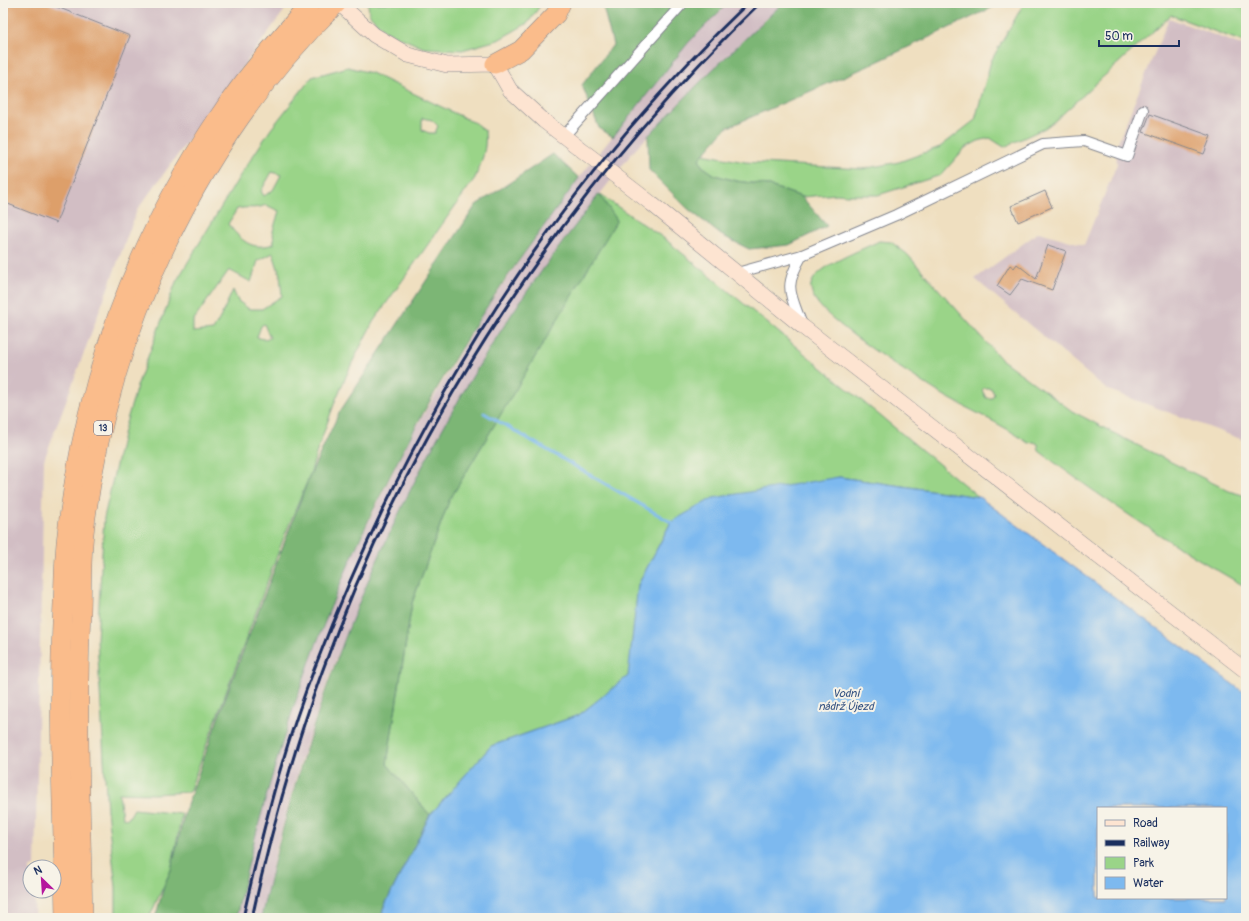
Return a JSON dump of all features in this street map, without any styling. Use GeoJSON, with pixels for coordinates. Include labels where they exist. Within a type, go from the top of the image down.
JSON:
{"type":"FeatureCollection","features":[{"type":"Feature","properties":{"kind":"highway","name":"13"},"geometry":{"type":"LineString","coordinates":[[65,918],[59,669],[66,537],[75,472],[88,408],[115,319],[146,244],[180,180],[219,117],[263,58],[310,3]]}},
{"type":"Feature","properties":{"kind":"highway","name":"13"},"geometry":{"type":"LineString","coordinates":[[83,918],[78,669],[83,551],[92,476],[105,416],[129,334],[162,253],[194,190],[232,128],[275,71],[338,3]]}},
{"type":"Feature","properties":{"kind":"highway"},"geometry":{"type":"LineString","coordinates":[[495,64],[521,50],[556,14],[561,3]]}},
{"type":"Feature","properties":{"kind":"street"},"geometry":{"type":"LineString","coordinates":[[338,3],[374,36],[408,55],[447,65],[495,64],[510,90],[564,136],[652,204],[803,327],[1246,671]]}},
{"type":"Feature","properties":{"kind":"street"},"geometry":{"type":"LineString","coordinates":[[564,136],[683,3]]}},
{"type":"Feature","properties":{"kind":"street"},"geometry":{"type":"LineString","coordinates":[[737,273],[802,255],[896,215],[1043,144],[1084,141],[1127,156],[1143,110]]}},
{"type":"Feature","properties":{"kind":"street"},"geometry":{"type":"LineString","coordinates":[[802,255],[792,272],[789,290],[803,327]]}},
{"type":"Feature","properties":{"kind":"shaded area"},"geometry":{"type":"Polygon","coordinates":[[[3,3],[290,3],[137,210],[44,460],[35,859],[22,859],[22,899],[35,899],[34,918],[3,918],[3,3]]]}},
{"type":"Feature","properties":{"kind":"shaded area"},"geometry":{"type":"Polygon","coordinates":[[[728,3],[783,3],[706,76],[632,153],[558,248],[503,328],[480,365],[429,455],[406,500],[367,583],[330,674],[301,760],[276,849],[261,918],[236,918],[252,843],[278,753],[307,665],[344,573],[407,443],[482,315],[538,234],[579,178],[688,43],[728,3]]]}},
{"type":"Feature","properties":{"kind":"shaded area"},"geometry":{"type":"Polygon","coordinates":[[[1169,18],[1246,47],[1246,441],[1106,389],[975,279],[1039,232],[1084,245],[1117,164],[1116,147],[1169,18]]]}},
{"type":"Feature","properties":{"kind":"green space"},"geometry":{"type":"Polygon","coordinates":[[[368,3],[542,3],[528,23],[498,40],[462,50],[424,48],[385,31],[369,14],[368,3]]]}},
{"type":"Feature","properties":{"kind":"green space"},"geometry":{"type":"Polygon","coordinates":[[[602,3],[728,3],[688,43],[613,137],[599,128],[582,85],[613,45],[602,3]]]}},
{"type":"Feature","properties":{"kind":"green space"},"geometry":{"type":"Polygon","coordinates":[[[783,3],[1002,3],[866,67],[726,128],[699,159],[702,166],[715,175],[736,181],[767,185],[802,197],[827,226],[789,245],[749,249],[721,235],[687,208],[649,170],[648,136],[706,76],[783,3]]]}},
{"type":"Feature","properties":{"kind":"green space"},"geometry":{"type":"Polygon","coordinates":[[[1024,3],[1246,3],[1246,43],[1171,15],[1057,119],[1045,128],[1004,147],[990,138],[978,141],[965,148],[941,175],[878,195],[837,194],[802,197],[767,185],[736,181],[715,175],[702,166],[698,159],[702,154],[745,162],[862,169],[899,162],[940,147],[975,120],[991,61],[1024,3]]]}},
{"type":"Feature","properties":{"kind":"green space"},"geometry":{"type":"Polygon","coordinates":[[[348,67],[371,73],[475,123],[485,131],[483,155],[475,178],[373,322],[352,363],[336,399],[310,475],[284,537],[189,792],[154,794],[119,793],[122,818],[128,819],[134,809],[182,814],[171,870],[149,918],[116,918],[116,887],[107,811],[97,639],[104,518],[124,430],[137,386],[176,282],[241,174],[271,129],[312,77],[348,67]],[[422,118],[422,130],[429,133],[435,133],[438,126],[432,120],[422,118]],[[272,172],[261,191],[264,196],[273,190],[281,175],[272,172]],[[266,205],[237,209],[228,224],[243,240],[248,243],[266,246],[274,244],[273,231],[279,211],[266,205]],[[273,253],[258,261],[251,282],[229,270],[193,321],[193,332],[213,330],[233,290],[238,301],[249,309],[262,309],[282,296],[280,275],[273,253]],[[264,324],[261,326],[257,337],[263,339],[270,338],[264,324]]]}},
{"type":"Feature","properties":{"kind":"green space"},"geometry":{"type":"Polygon","coordinates":[[[553,154],[579,178],[516,264],[481,316],[438,387],[399,459],[363,532],[331,606],[277,759],[255,838],[236,918],[155,918],[165,883],[171,870],[185,811],[225,699],[310,475],[339,413],[476,205],[553,154]]]}},
{"type":"Feature","properties":{"kind":"green space"},"geometry":{"type":"Polygon","coordinates":[[[599,194],[665,239],[979,497],[839,477],[671,522],[638,585],[629,676],[579,715],[491,746],[430,815],[387,764],[412,603],[449,501],[616,220],[599,194]]]}},
{"type":"Feature","properties":{"kind":"green space"},"geometry":{"type":"Polygon","coordinates":[[[599,194],[617,220],[449,501],[412,603],[387,764],[430,815],[383,909],[382,918],[261,918],[280,839],[302,762],[327,686],[355,612],[387,539],[422,468],[460,398],[502,329],[537,277],[599,194]]]}},
{"type":"Feature","properties":{"kind":"green space"},"geometry":{"type":"Polygon","coordinates":[[[879,241],[891,242],[907,254],[1001,359],[1072,411],[1229,491],[1246,496],[1246,587],[1166,539],[1064,470],[1039,451],[1038,444],[1034,442],[1028,443],[995,422],[938,392],[869,347],[828,314],[816,301],[811,291],[812,282],[816,276],[842,258],[879,241]],[[984,388],[982,390],[986,398],[992,398],[994,394],[991,388],[984,388]]]}},
{"type":"Feature","properties":{"kind":"water","name":"Vodní nádrž Újezd"},"geometry":{"type":"Polygon","coordinates":[[[839,477],[979,497],[1246,694],[1246,918],[382,918],[383,909],[430,815],[491,746],[579,715],[628,676],[638,585],[671,522],[713,498],[839,477]]]}},
{"type":"Feature","properties":{"kind":"building"},"geometry":{"type":"Polygon","coordinates":[[[3,3],[47,3],[130,36],[56,223],[3,202],[3,3]]]}},
{"type":"Feature","properties":{"kind":"building"},"geometry":{"type":"Polygon","coordinates":[[[1150,114],[1211,136],[1204,154],[1143,132],[1150,114]]]}},
{"type":"Feature","properties":{"kind":"building"},"geometry":{"type":"Polygon","coordinates":[[[1045,191],[1052,207],[1018,222],[1011,206],[1045,191]]]}},
{"type":"Feature","properties":{"kind":"building"},"geometry":{"type":"Polygon","coordinates":[[[1048,245],[1066,251],[1052,290],[1022,279],[1010,295],[997,286],[1010,265],[1014,268],[1017,264],[1036,279],[1048,245]]]}},
{"type":"Feature","properties":{"kind":"waterway"},"geometry":{"type":"LineString","coordinates":[[484,413],[674,524]]}},
{"type":"Feature","properties":{"kind":"railway"},"geometry":{"type":"LineString","coordinates":[[243,918],[274,791],[303,698],[353,574],[396,484],[443,396],[494,311],[551,229],[612,150],[677,75],[748,3]]}},
{"type":"Feature","properties":{"kind":"railway"},"geometry":{"type":"LineString","coordinates":[[252,918],[266,856],[283,794],[301,733],[322,672],[359,578],[402,487],[450,398],[503,312],[561,230],[623,150],[690,75],[760,3]]}}]}
